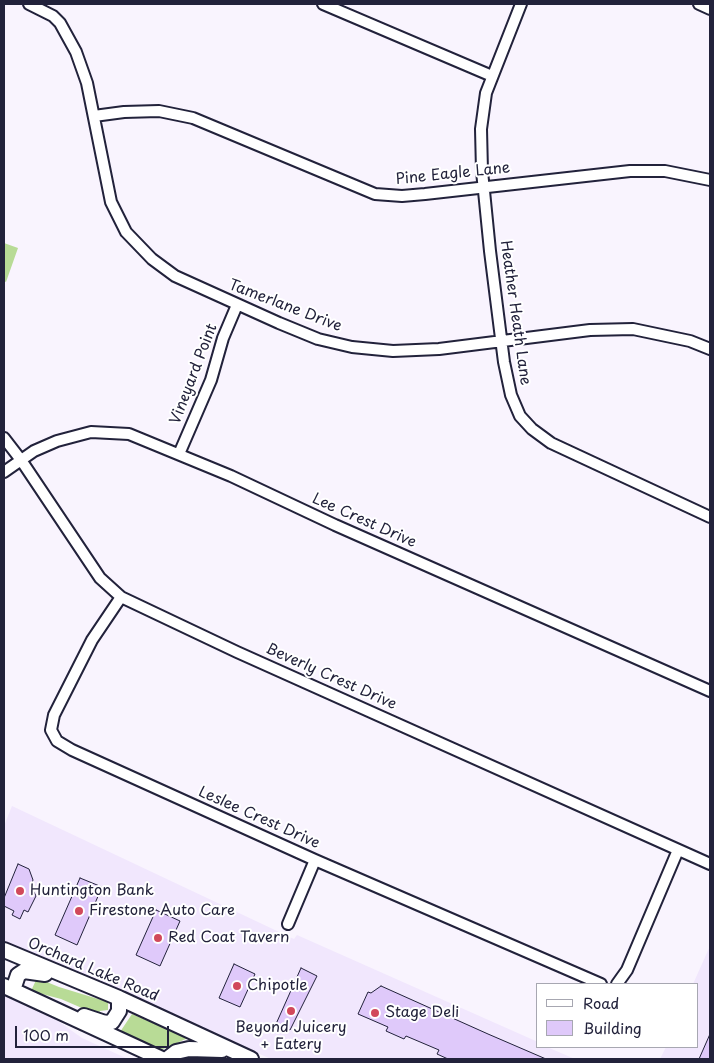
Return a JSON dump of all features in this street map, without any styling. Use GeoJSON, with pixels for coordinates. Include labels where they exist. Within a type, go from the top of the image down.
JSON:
{"type":"FeatureCollection","features":[{"type":"Feature","properties":{"kind":"main road","name":"Orchard Lake Road"},"geometry":{"type":"LineString","coordinates":[[4,950],[119,998],[251,1059]]}},
{"type":"Feature","properties":{"kind":"main road"},"geometry":{"type":"LineString","coordinates":[[68,977],[24,971],[18,975],[8,988],[162,1059]]}},
{"type":"Feature","properties":{"kind":"main road"},"geometry":{"type":"LineString","coordinates":[[36,1001],[105,1023],[116,1018],[119,998]]}},
{"type":"Feature","properties":{"kind":"main road"},"geometry":{"type":"LineString","coordinates":[[167,1059],[176,1052],[190,1049],[233,1051]]}},
{"type":"Feature","properties":{"kind":"street","name":"Tamerlane Drive"},"geometry":{"type":"LineString","coordinates":[[29,4],[53,16],[60,23],[76,52],[87,83],[111,202],[126,232],[152,259],[175,276],[237,305],[318,338],[352,347],[393,351],[439,349],[590,330],[633,329],[674,337],[710,349]]}},
{"type":"Feature","properties":{"kind":"street","name":"Tamerlane Drive"},"geometry":{"type":"LineString","coordinates":[[47,4],[53,16]]}},
{"type":"Feature","properties":{"kind":"street"},"geometry":{"type":"LineString","coordinates":[[323,4],[492,76]]}},
{"type":"Feature","properties":{"kind":"street","name":"Heather Heath Lane"},"geometry":{"type":"LineString","coordinates":[[521,4],[486,92],[481,129],[484,187],[501,340],[511,395],[520,416],[532,429],[568,453],[710,517]]}},
{"type":"Feature","properties":{"kind":"street"},"geometry":{"type":"LineString","coordinates":[[699,4],[710,9]]}},
{"type":"Feature","properties":{"kind":"street","name":"Pine Eagle Lane"},"geometry":{"type":"LineString","coordinates":[[94,116],[124,112],[159,111],[193,118],[354,187],[375,194],[402,196],[630,171],[665,171],[710,180]]}},
{"type":"Feature","properties":{"kind":"street","name":"Vineyard Point"},"geometry":{"type":"LineString","coordinates":[[179,454],[211,380],[223,338],[237,305]]}},
{"type":"Feature","properties":{"kind":"street","name":"Lee Crest Drive"},"geometry":{"type":"LineString","coordinates":[[4,472],[34,451],[57,441],[91,432],[129,434],[179,454],[710,691]]}},
{"type":"Feature","properties":{"kind":"street","name":"Beverly Crest Drive"},"geometry":{"type":"LineString","coordinates":[[4,438],[21,460],[100,578],[121,597],[236,652],[710,864]]}},
{"type":"Feature","properties":{"kind":"street","name":"Leslee Crest Drive"},"geometry":{"type":"LineString","coordinates":[[121,597],[92,640],[54,714],[51,730],[58,741],[72,750],[315,860],[599,983]]}},
{"type":"Feature","properties":{"kind":"street"},"geometry":{"type":"LineString","coordinates":[[618,983],[627,970],[678,850]]}},
{"type":"Feature","properties":{"kind":"street"},"geometry":{"type":"LineString","coordinates":[[288,924],[315,860]]}},
{"type":"Feature","properties":{"kind":"shaded area"},"geometry":{"type":"Polygon","coordinates":[[[12,806],[294,939],[297,935],[536,1041],[536,1048],[549,1048],[575,1059],[271,1059],[4,941],[4,826],[12,806]]]}},
{"type":"Feature","properties":{"kind":"shaded area"},"geometry":{"type":"Polygon","coordinates":[[[710,946],[710,1059],[660,1059],[666,1048],[699,1048],[699,983],[693,983],[710,946]]]}},
{"type":"Feature","properties":{"kind":"shaded area"},"geometry":{"type":"Polygon","coordinates":[[[4,993],[51,1016],[82,1038],[128,1059],[4,1059],[4,993]]]}},
{"type":"Feature","properties":{"kind":"green space"},"geometry":{"type":"Polygon","coordinates":[[[4,243],[18,248],[6,282],[4,281],[4,243]]]}},
{"type":"Feature","properties":{"kind":"green space"},"geometry":{"type":"Polygon","coordinates":[[[37,978],[108,1002],[108,1010],[100,1011],[98,1015],[61,999],[31,991],[37,978]]]}},
{"type":"Feature","properties":{"kind":"green space"},"geometry":{"type":"Polygon","coordinates":[[[132,1014],[188,1038],[161,1050],[120,1032],[132,1014]]]}},
{"type":"Feature","properties":{"kind":"building","name":"Huntington Bank"},"geometry":{"type":"Polygon","coordinates":[[[18,864],[29,869],[33,880],[31,886],[36,896],[28,912],[24,910],[20,919],[12,915],[14,911],[4,906],[4,898],[18,864]]]}},
{"type":"Feature","properties":{"kind":"building","name":"Firestone Auto Care"},"geometry":{"type":"Polygon","coordinates":[[[80,878],[102,887],[77,945],[55,935],[80,878]]]}},
{"type":"Feature","properties":{"kind":"building","name":"Red Coat Tavern"},"geometry":{"type":"Polygon","coordinates":[[[156,910],[180,921],[160,966],[136,955],[156,910]]]}},
{"type":"Feature","properties":{"kind":"building","name":"Chipotle"},"geometry":{"type":"Polygon","coordinates":[[[234,964],[255,974],[240,1007],[219,998],[234,964]]]}},
{"type":"Feature","properties":{"kind":"building"},"geometry":{"type":"Polygon","coordinates":[[[301,968],[317,976],[290,1030],[276,1024],[301,968]]]}},
{"type":"Feature","properties":{"kind":"building"},"geometry":{"type":"Polygon","coordinates":[[[381,986],[546,1059],[448,1059],[437,1054],[439,1050],[406,1036],[404,1039],[386,1031],[388,1027],[358,1014],[368,992],[371,993],[381,986]]]}},
{"type":"Feature","properties":{"kind":"building"},"geometry":{"type":"Polygon","coordinates":[[[710,1034],[710,1059],[699,1059],[710,1034]]]}},
{"type":"Feature","properties":{"kind":"place","name":"Huntington Bank"},"geometry":{"type":"Point","coordinates":[20,891]}},
{"type":"Feature","properties":{"kind":"place","name":"Firestone Auto Care"},"geometry":{"type":"Point","coordinates":[79,911]}},
{"type":"Feature","properties":{"kind":"place","name":"Red Coat Tavern"},"geometry":{"type":"Point","coordinates":[158,938]}},
{"type":"Feature","properties":{"kind":"place","name":"Chipotle"},"geometry":{"type":"Point","coordinates":[237,986]}},
{"type":"Feature","properties":{"kind":"place","name":"Beyond Juicery + Eatery"},"geometry":{"type":"Point","coordinates":[291,1011]}},
{"type":"Feature","properties":{"kind":"place","name":"Stage Deli"},"geometry":{"type":"Point","coordinates":[375,1013]}}]}
